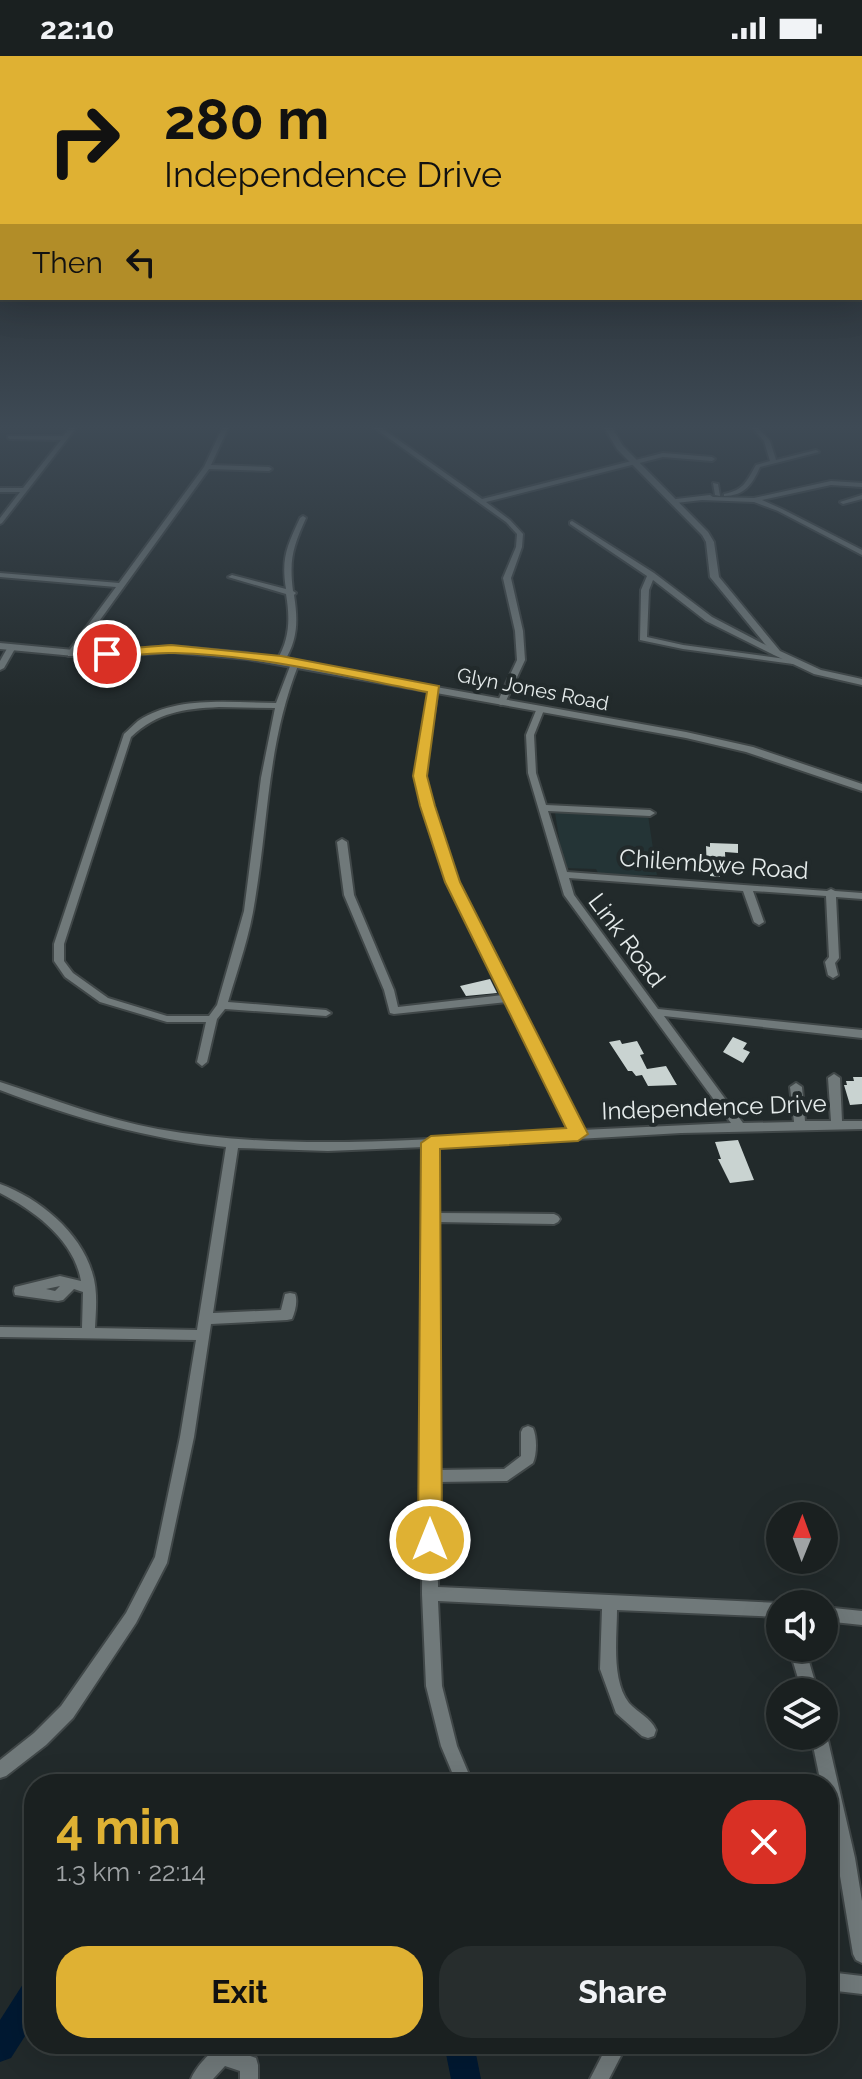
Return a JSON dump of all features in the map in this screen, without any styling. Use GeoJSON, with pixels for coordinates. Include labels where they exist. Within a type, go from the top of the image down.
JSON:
{"type":"FeatureCollection","features":[{"type":"Feature","properties":{"kind":"street"},"geometry":{"type":"LineString","coordinates":[[71,654],[170,518]]}},
{"type":"Feature","properties":{"kind":"street"},"geometry":{"type":"LineString","coordinates":[[281,660],[293,639],[292,593],[286,564],[303,518]]}},
{"type":"Feature","properties":{"kind":"street"},"geometry":{"type":"LineString","coordinates":[[501,703],[521,660],[519,631],[507,578],[520,539],[504,518]]}},
{"type":"Feature","properties":{"kind":"street"},"geometry":{"type":"LineString","coordinates":[[691,518],[709,539],[715,577],[777,653]]}},
{"type":"Feature","properties":{"kind":"street"},"geometry":{"type":"LineString","coordinates":[[796,518],[862,553]]}},
{"type":"Feature","properties":{"kind":"street"},"geometry":{"type":"LineString","coordinates":[[572,523],[651,575],[709,619],[793,662]]}},
{"type":"Feature","properties":{"kind":"street"},"geometry":{"type":"LineString","coordinates":[[0,575],[121,585]]}},
{"type":"Feature","properties":{"kind":"street"},"geometry":{"type":"LineString","coordinates":[[651,575],[645,590],[643,638],[683,647],[793,662],[862,682]]}},
{"type":"Feature","properties":{"kind":"street"},"geometry":{"type":"LineString","coordinates":[[232,577],[292,593]]}},
{"type":"Feature","properties":{"kind":"street"},"geometry":{"type":"LineString","coordinates":[[0,668],[6,647]]}},
{"type":"Feature","properties":{"kind":"street","name":"Glyn Jones Road"},"geometry":{"type":"LineString","coordinates":[[6,647],[71,654],[171,649],[281,660],[686,735],[749,749],[862,788]]}},
{"type":"Feature","properties":{"kind":"street"},"geometry":{"type":"LineString","coordinates":[[202,1062],[212,1019],[222,1005],[250,903],[279,706],[295,663]]}},
{"type":"Feature","properties":{"kind":"street"},"geometry":{"type":"LineString","coordinates":[[434,689],[420,776],[452,882],[578,1134]]}},
{"type":"Feature","properties":{"kind":"street"},"geometry":{"type":"LineString","coordinates":[[212,1019],[167,1019],[104,1000],[69,975],[59,961],[59,944],[127,736],[135,727],[170,710],[187,707],[279,706]]}},
{"type":"Feature","properties":{"kind":"street","name":"Link Road"},"geometry":{"type":"LineString","coordinates":[[540,710],[530,735],[532,773],[569,895],[739,1126]]}},
{"type":"Feature","properties":{"kind":"street"},"geometry":{"type":"LineString","coordinates":[[543,808],[650,813]]}},
{"type":"Feature","properties":{"kind":"street"},"geometry":{"type":"LineString","coordinates":[[342,842],[349,895],[389,990],[394,1011],[510,998]]}},
{"type":"Feature","properties":{"kind":"street","name":"Chilembwe Road"},"geometry":{"type":"LineString","coordinates":[[562,875],[862,896]]}},
{"type":"Feature","properties":{"kind":"street"},"geometry":{"type":"LineString","coordinates":[[747,888],[759,922]]}},
{"type":"Feature","properties":{"kind":"street"},"geometry":{"type":"LineString","coordinates":[[831,892],[834,958],[830,962],[833,975]]}},
{"type":"Feature","properties":{"kind":"street"},"geometry":{"type":"LineString","coordinates":[[222,1005],[326,1013]]}},
{"type":"Feature","properties":{"kind":"street"},"geometry":{"type":"LineString","coordinates":[[656,1012],[862,1034]]}},
{"type":"Feature","properties":{"kind":"street"},"geometry":{"type":"LineString","coordinates":[[834,1078],[837,1125]]}},
{"type":"Feature","properties":{"kind":"street","name":"Independence Drive"},"geometry":{"type":"LineString","coordinates":[[0,1086],[156,1134],[233,1142],[331,1146],[739,1126],[862,1125]]}},
{"type":"Feature","properties":{"kind":"street"},"geometry":{"type":"LineString","coordinates":[[796,1087],[800,1126]]}},
{"type":"Feature","properties":{"kind":"street"},"geometry":{"type":"LineString","coordinates":[[0,1770],[40,1739],[67,1712],[131,1618],[162,1558],[187,1437],[233,1142]]}},
{"type":"Feature","properties":{"kind":"street"},"geometry":{"type":"LineString","coordinates":[[431,1143],[430,1594],[434,1686],[449,1746],[461,1774]]}},
{"type":"Feature","properties":{"kind":"street"},"geometry":{"type":"LineString","coordinates":[[0,1188],[28,1201],[55,1223],[85,1270],[89,1288],[88,1334]]}},
{"type":"Feature","properties":{"kind":"street"},"geometry":{"type":"LineString","coordinates":[[431,1217],[554,1219]]}},
{"type":"Feature","properties":{"kind":"street"},"geometry":{"type":"LineString","coordinates":[[69,1286],[89,1288]]}},
{"type":"Feature","properties":{"kind":"street"},"geometry":{"type":"LineString","coordinates":[[205,1319],[287,1315],[290,1298]]}},
{"type":"Feature","properties":{"kind":"street"},"geometry":{"type":"LineString","coordinates":[[0,1332],[203,1335]]}},
{"type":"Feature","properties":{"kind":"street"},"geometry":{"type":"LineString","coordinates":[[430,1476],[507,1475],[528,1459],[528,1432]]}},
{"type":"Feature","properties":{"kind":"street"},"geometry":{"type":"LineString","coordinates":[[430,1594],[766,1610]]}},
{"type":"Feature","properties":{"kind":"street"},"geometry":{"type":"LineString","coordinates":[[610,1604],[608,1669],[622,1707],[648,1730]]}},
{"type":"Feature","properties":{"kind":"street"},"geometry":{"type":"LineString","coordinates":[[838,1615],[862,1618]]}},
{"type":"Feature","properties":{"kind":"street"},"geometry":{"type":"LineString","coordinates":[[822,1750],[827,1774]]}},
{"type":"Feature","properties":{"kind":"street"},"geometry":{"type":"LineString","coordinates":[[838,1822],[862,1954]]}},
{"type":"Feature","properties":{"kind":"street"},"geometry":{"type":"LineString","coordinates":[[838,1982],[862,1985]]}},
{"type":"Feature","properties":{"kind":"street"},"geometry":{"type":"LineString","coordinates":[[599,2079],[613,2054]]}},
{"type":"Feature","properties":{"kind":"street"},"geometry":{"type":"LineString","coordinates":[[200,2079],[222,2055],[249,2065],[249,2079]]}},
{"type":"Feature","properties":{"kind":"shaded area"},"geometry":{"type":"Polygon","coordinates":[[[555,813],[648,815],[657,875],[599,875],[596,869],[564,868],[555,813]]]}},
{"type":"Feature","properties":{"kind":"building"},"geometry":{"type":"Polygon","coordinates":[[[710,843],[738,844],[738,853],[725,852],[726,874],[720,873],[720,877],[710,876],[710,871],[707,871],[706,846],[710,847],[710,843]]]}},
{"type":"Feature","properties":{"kind":"building"},"geometry":{"type":"Polygon","coordinates":[[[490,979],[497,993],[466,996],[460,986],[490,979]]]}},
{"type":"Feature","properties":{"kind":"building"},"geometry":{"type":"Polygon","coordinates":[[[733,1037],[747,1043],[743,1049],[750,1052],[743,1063],[723,1052],[733,1037]]]}},
{"type":"Feature","properties":{"kind":"building"},"geometry":{"type":"Polygon","coordinates":[[[620,1040],[622,1044],[637,1041],[647,1069],[666,1066],[677,1085],[648,1086],[642,1075],[636,1076],[628,1071],[609,1042],[620,1040]]]}},
{"type":"Feature","properties":{"kind":"building"},"geometry":{"type":"Polygon","coordinates":[[[853,1077],[862,1077],[862,1104],[850,1105],[844,1085],[847,1085],[846,1081],[854,1081],[853,1077]]]}},
{"type":"Feature","properties":{"kind":"building"},"geometry":{"type":"Polygon","coordinates":[[[738,1140],[754,1180],[730,1183],[718,1159],[721,1159],[715,1142],[738,1140]]]}},
{"type":"Feature","properties":{"kind":"waterway"},"geometry":{"type":"LineString","coordinates":[[0,2047],[24,2010]]}},
{"type":"Feature","properties":{"kind":"waterway"},"geometry":{"type":"LineString","coordinates":[[461,2054],[466,2079]]}},
{"type":"Feature","properties":{"kind":"route"},"geometry":{"type":"LineString","coordinates":[[107,654],[171,649],[214,651],[281,660],[434,689],[431,692],[420,776],[452,882],[578,1134],[431,1143],[430,1540]]}}]}
